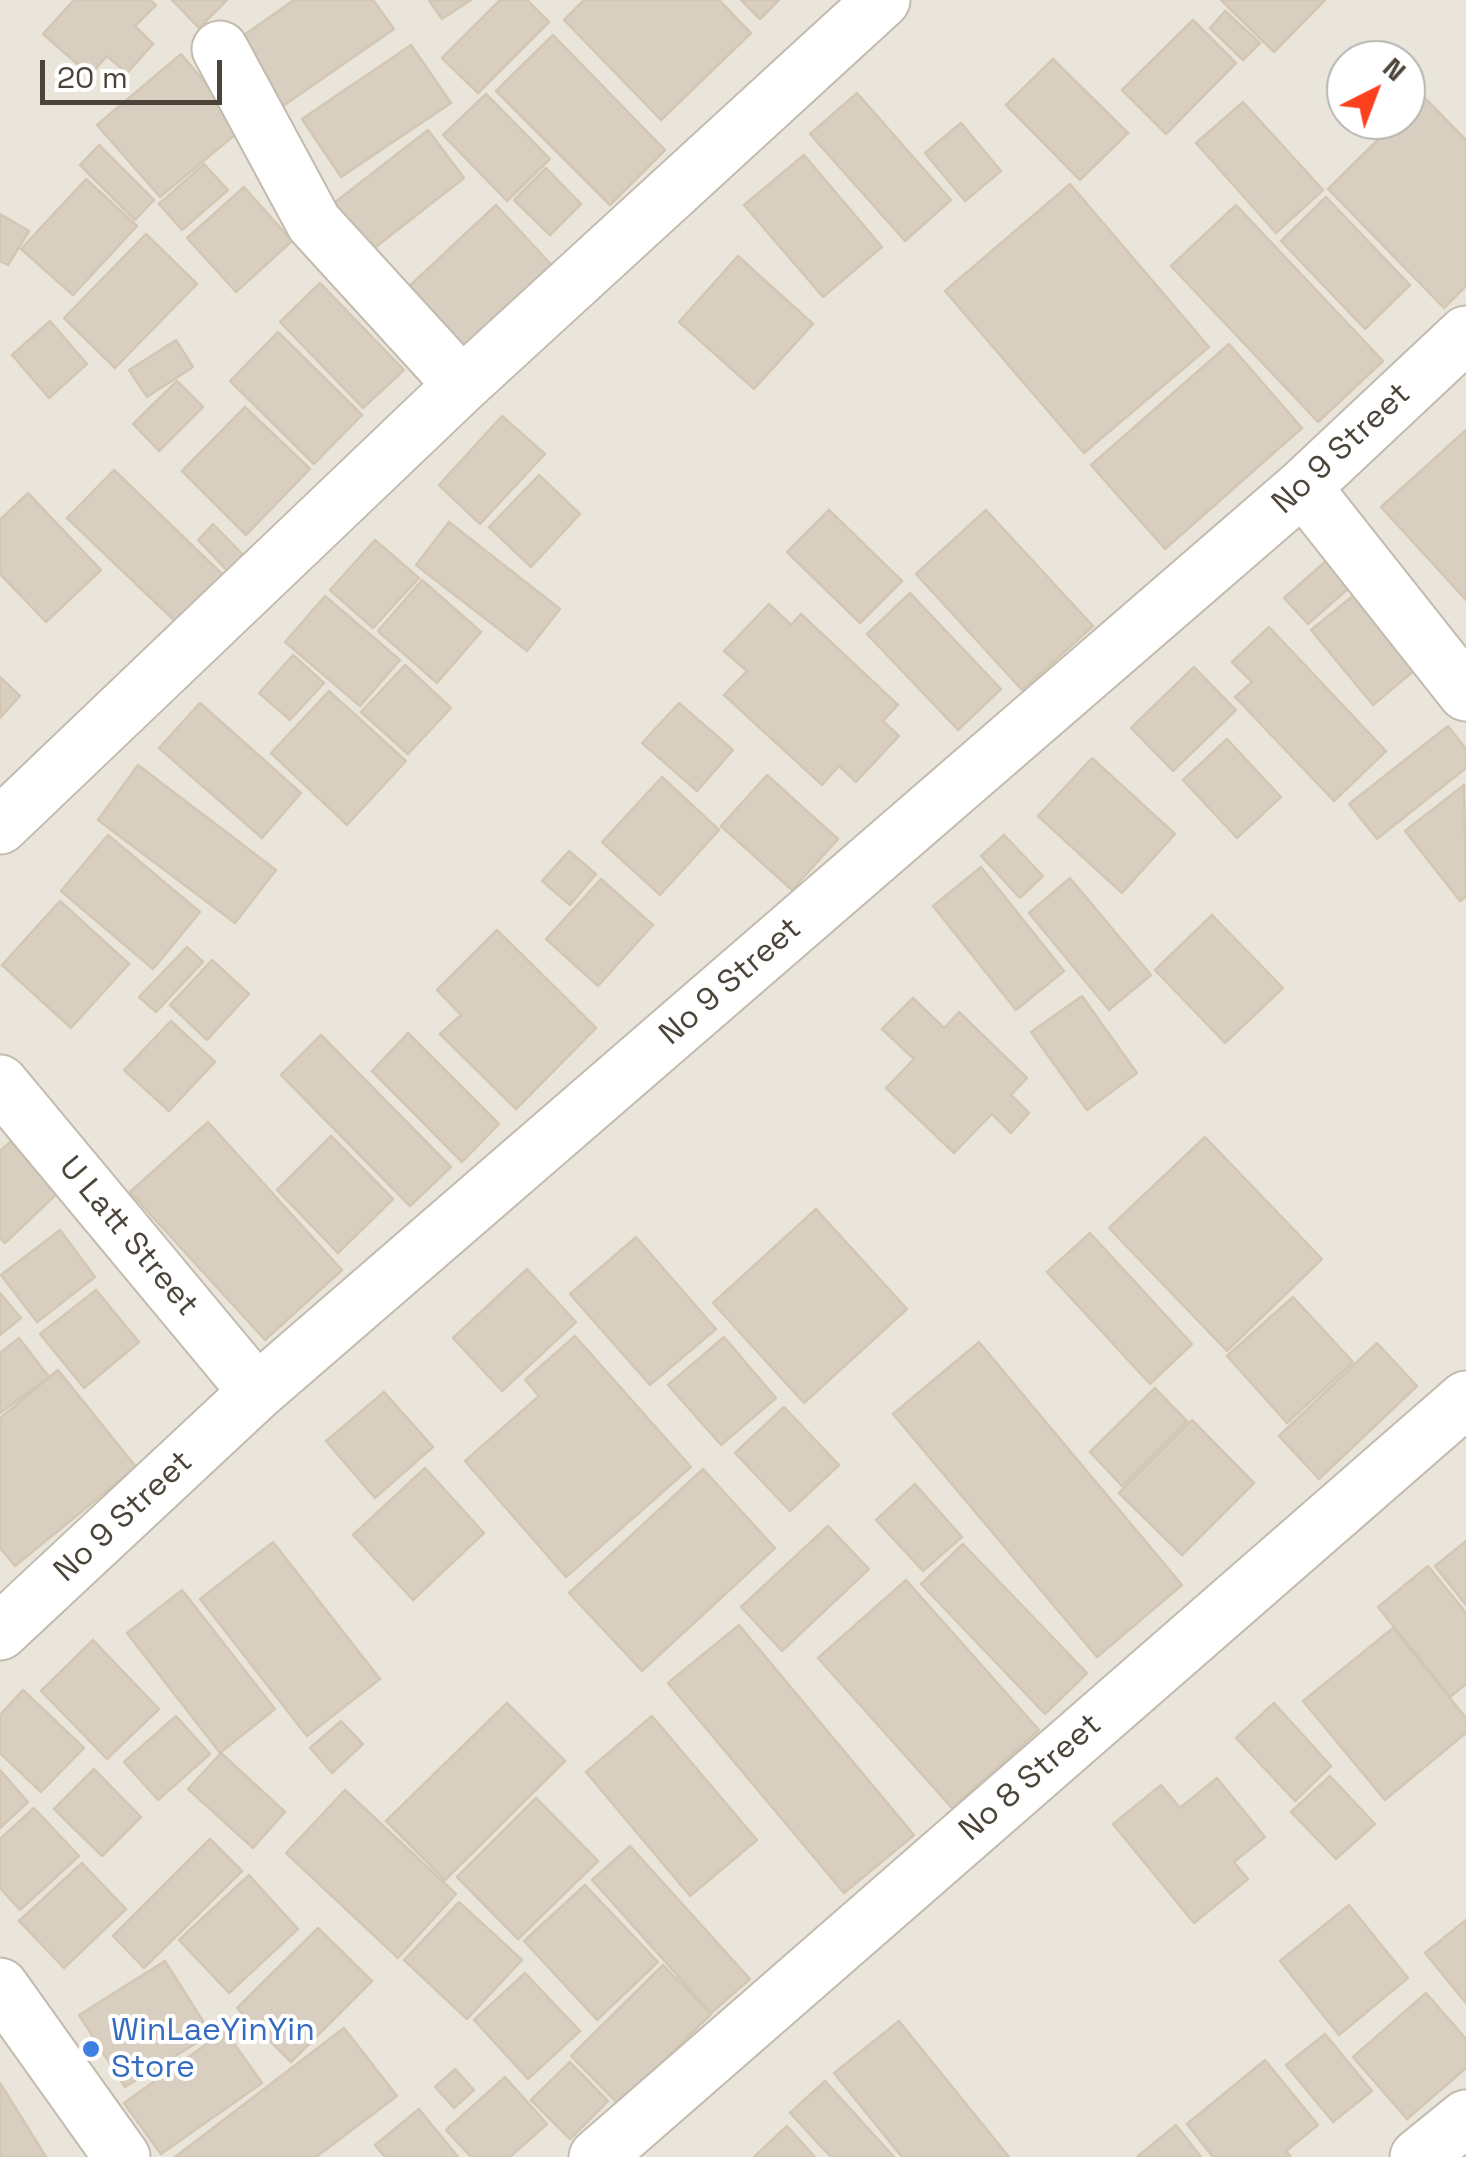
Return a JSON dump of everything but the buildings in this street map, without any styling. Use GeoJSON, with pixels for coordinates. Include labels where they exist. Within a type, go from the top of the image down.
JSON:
{"type":"FeatureCollection","features":[{"type":"Feature","properties":{"kind":"street"},"geometry":{"type":"LineString","coordinates":[[0,826],[462,384],[882,0]]}},
{"type":"Feature","properties":{"kind":"street"},"geometry":{"type":"LineString","coordinates":[[220,49],[314,223],[462,384]]}},
{"type":"Feature","properties":{"kind":"street","name":"No 9 Street"},"geometry":{"type":"LineString","coordinates":[[0,1632],[257,1392],[1304,487],[1466,334]]}},
{"type":"Feature","properties":{"kind":"street"},"geometry":{"type":"LineString","coordinates":[[1304,487],[1466,692]]}},
{"type":"Feature","properties":{"kind":"street","name":"U Latt Street"},"geometry":{"type":"LineString","coordinates":[[0,1082],[257,1392]]}},
{"type":"Feature","properties":{"kind":"street","name":"No 8 Street"},"geometry":{"type":"LineString","coordinates":[[597,2157],[1466,1399]]}},
{"type":"Feature","properties":{"kind":"street"},"geometry":{"type":"LineString","coordinates":[[0,1986],[122,2157]]}},
{"type":"Feature","properties":{"kind":"street"},"geometry":{"type":"LineString","coordinates":[[1418,2157],[1466,2118]]}},
{"type":"Feature","properties":{"kind":"shaded area"},"geometry":{"type":"Polygon","coordinates":[[[0,0],[1466,0],[1466,2157],[0,2157],[0,0]]]}},
{"type":"Feature","properties":{"kind":"place","name":"WinLaeYinYin Store"},"geometry":{"type":"Point","coordinates":[91,2049]}}]}
